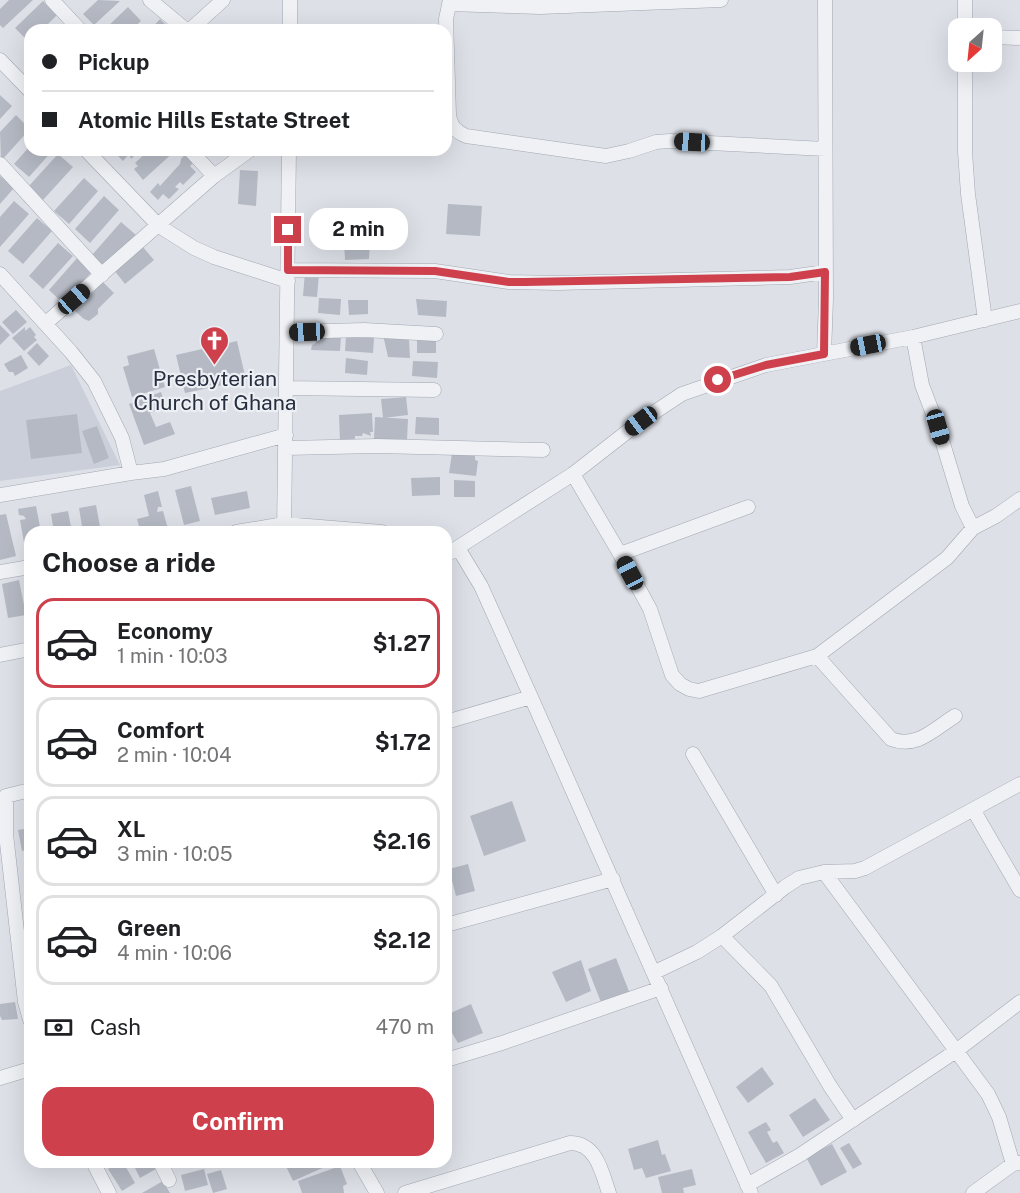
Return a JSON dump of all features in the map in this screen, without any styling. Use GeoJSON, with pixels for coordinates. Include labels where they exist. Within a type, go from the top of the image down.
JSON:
{"type":"FeatureCollection","features":[{"type":"Feature","properties":{"kind":"street"},"geometry":{"type":"LineString","coordinates":[[52,0],[74,24]]}},
{"type":"Feature","properties":{"kind":"street"},"geometry":{"type":"LineString","coordinates":[[150,0],[180,24]]}},
{"type":"Feature","properties":{"kind":"street"},"geometry":{"type":"LineString","coordinates":[[195,24],[223,0]]}},
{"type":"Feature","properties":{"kind":"street"},"geometry":{"type":"LineString","coordinates":[[290,0],[290,24]]}},
{"type":"Feature","properties":{"kind":"street"},"geometry":{"type":"LineString","coordinates":[[446,24],[449,2],[540,7],[721,0]]}},
{"type":"Feature","properties":{"kind":"street"},"geometry":{"type":"LineString","coordinates":[[824,354],[825,0]]}},
{"type":"Feature","properties":{"kind":"street"},"geometry":{"type":"LineString","coordinates":[[965,0],[965,18]]}},
{"type":"Feature","properties":{"kind":"street"},"geometry":{"type":"LineString","coordinates":[[1002,37],[1020,38]]}},
{"type":"Feature","properties":{"kind":"street"},"geometry":{"type":"LineString","coordinates":[[0,60],[24,85]]}},
{"type":"Feature","properties":{"kind":"street"},"geometry":{"type":"LineString","coordinates":[[965,72],[965,152],[968,194],[985,320]]}},
{"type":"Feature","properties":{"kind":"street"},"geometry":{"type":"LineString","coordinates":[[452,126],[457,132],[466,136],[606,156],[656,142],[670,141],[825,149]]}},
{"type":"Feature","properties":{"kind":"street"},"geometry":{"type":"LineString","coordinates":[[92,156],[159,226],[194,248],[214,257],[288,275],[435,271],[509,282],[548,283],[790,277],[825,272]]}},
{"type":"Feature","properties":{"kind":"street"},"geometry":{"type":"LineString","coordinates":[[196,156],[214,176]]}},
{"type":"Feature","properties":{"kind":"street"},"geometry":{"type":"LineString","coordinates":[[46,323],[214,176],[242,156]]}},
{"type":"Feature","properties":{"kind":"street"},"geometry":{"type":"LineString","coordinates":[[284,526],[289,156]]}},
{"type":"Feature","properties":{"kind":"street"},"geometry":{"type":"LineString","coordinates":[[0,164],[102,275]]}},
{"type":"Feature","properties":{"kind":"street"},"geometry":{"type":"LineString","coordinates":[[0,274],[46,323],[94,381],[122,438],[131,473]]}},
{"type":"Feature","properties":{"kind":"street"},"geometry":{"type":"LineString","coordinates":[[1020,311],[913,337],[766,365],[682,394],[641,421],[573,474],[452,552],[481,586],[655,972],[695,1070],[749,1189],[956,1052],[1020,1002]]}},
{"type":"Feature","properties":{"kind":"street"},"geometry":{"type":"LineString","coordinates":[[288,332],[364,330],[436,334]]}},
{"type":"Feature","properties":{"kind":"street"},"geometry":{"type":"LineString","coordinates":[[913,337],[922,385],[938,427],[962,506],[973,528]]}},
{"type":"Feature","properties":{"kind":"street"},"geometry":{"type":"LineString","coordinates":[[287,388],[434,390]]}},
{"type":"Feature","properties":{"kind":"street"},"geometry":{"type":"LineString","coordinates":[[0,495],[164,469],[286,441],[377,446],[543,450]]}},
{"type":"Feature","properties":{"kind":"street"},"geometry":{"type":"LineString","coordinates":[[573,474],[650,609],[672,675],[680,684],[699,691],[817,656],[947,558],[973,528],[996,516],[1020,499]]}},
{"type":"Feature","properties":{"kind":"street"},"geometry":{"type":"LineString","coordinates":[[620,554],[748,507]]}},
{"type":"Feature","properties":{"kind":"street"},"geometry":{"type":"LineString","coordinates":[[0,572],[24,568]]}},
{"type":"Feature","properties":{"kind":"street"},"geometry":{"type":"LineString","coordinates":[[0,655],[24,650]]}},
{"type":"Feature","properties":{"kind":"street"},"geometry":{"type":"LineString","coordinates":[[817,656],[891,739],[902,743],[920,739],[955,716]]}},
{"type":"Feature","properties":{"kind":"street"},"geometry":{"type":"LineString","coordinates":[[452,720],[531,697]]}},
{"type":"Feature","properties":{"kind":"street"},"geometry":{"type":"LineString","coordinates":[[693,754],[776,895]]}},
{"type":"Feature","properties":{"kind":"street"},"geometry":{"type":"LineString","coordinates":[[655,972],[697,952],[722,936],[799,878],[824,872],[855,871],[864,868],[974,811],[1020,784]]}},
{"type":"Feature","properties":{"kind":"street"},"geometry":{"type":"LineString","coordinates":[[24,792],[6,796],[6,834],[24,937]]}},
{"type":"Feature","properties":{"kind":"street"},"geometry":{"type":"LineString","coordinates":[[974,811],[1020,890]]}},
{"type":"Feature","properties":{"kind":"street"},"geometry":{"type":"LineString","coordinates":[[824,872],[994,1105],[1016,1163],[973,1193]]}},
{"type":"Feature","properties":{"kind":"street"},"geometry":{"type":"LineString","coordinates":[[452,923],[613,879]]}},
{"type":"Feature","properties":{"kind":"street"},"geometry":{"type":"LineString","coordinates":[[722,936],[771,986],[830,1086],[853,1120]]}},
{"type":"Feature","properties":{"kind":"street"},"geometry":{"type":"LineString","coordinates":[[452,1058],[661,988]]}},
{"type":"Feature","properties":{"kind":"street"},"geometry":{"type":"LineString","coordinates":[[0,1078],[24,1071]]}},
{"type":"Feature","properties":{"kind":"street"},"geometry":{"type":"LineString","coordinates":[[405,1193],[570,1143],[584,1145],[594,1155],[609,1193]]}},
{"type":"Feature","properties":{"kind":"street"},"geometry":{"type":"LineString","coordinates":[[96,1168],[109,1193]]}},
{"type":"Feature","properties":{"kind":"street"},"geometry":{"type":"LineString","coordinates":[[163,1168],[168,1180]]}},
{"type":"Feature","properties":{"kind":"street"},"geometry":{"type":"LineString","coordinates":[[362,1168],[376,1193]]}},
{"type":"Feature","properties":{"kind":"shaded area"},"geometry":{"type":"Polygon","coordinates":[[[71,365],[120,465],[0,481],[0,391],[71,365]]]}},
{"type":"Feature","properties":{"kind":"building"},"geometry":{"type":"Polygon","coordinates":[[[9,0],[33,0],[3,28],[0,25],[0,9],[9,0]]]}},
{"type":"Feature","properties":{"kind":"building"},"geometry":{"type":"Polygon","coordinates":[[[98,0],[120,1],[95,24],[83,14],[98,0]]]}},
{"type":"Feature","properties":{"kind":"building"},"geometry":{"type":"Polygon","coordinates":[[[43,1],[57,15],[48,24],[24,24],[24,37],[15,28],[43,1]]]}},
{"type":"Feature","properties":{"kind":"building"},"geometry":{"type":"Polygon","coordinates":[[[128,7],[141,21],[138,24],[110,24],[128,7]]]}},
{"type":"Feature","properties":{"kind":"building"},"geometry":{"type":"Polygon","coordinates":[[[160,19],[165,24],[155,24],[160,19]]]}},
{"type":"Feature","properties":{"kind":"building"},"geometry":{"type":"Polygon","coordinates":[[[0,95],[12,106],[0,119],[0,95]]]}},
{"type":"Feature","properties":{"kind":"building"},"geometry":{"type":"Polygon","coordinates":[[[16,115],[24,123],[24,136],[1,161],[0,132],[16,115]]]}},
{"type":"Feature","properties":{"kind":"building"},"geometry":{"type":"Polygon","coordinates":[[[24,153],[24,156],[48,156],[29,177],[14,164],[24,153]]]}},
{"type":"Feature","properties":{"kind":"building"},"geometry":{"type":"Polygon","coordinates":[[[56,156],[60,156],[73,167],[43,200],[28,187],[56,156]]]}},
{"type":"Feature","properties":{"kind":"building"},"geometry":{"type":"Polygon","coordinates":[[[118,156],[127,156],[123,161],[118,156]]]}},
{"type":"Feature","properties":{"kind":"building"},"geometry":{"type":"Polygon","coordinates":[[[143,156],[169,156],[143,180],[134,169],[138,166],[135,163],[143,156]]]}},
{"type":"Feature","properties":{"kind":"building"},"geometry":{"type":"Polygon","coordinates":[[[184,156],[194,156],[197,159],[190,166],[196,172],[183,185],[180,182],[175,187],[179,189],[169,199],[163,194],[158,200],[150,192],[158,183],[160,186],[180,164],[184,156]]]}},
{"type":"Feature","properties":{"kind":"building"},"geometry":{"type":"Polygon","coordinates":[[[240,170],[258,171],[256,206],[238,204],[240,170]]]}},
{"type":"Feature","properties":{"kind":"building"},"geometry":{"type":"Polygon","coordinates":[[[0,176],[14,188],[0,204],[0,176]]]}},
{"type":"Feature","properties":{"kind":"building"},"geometry":{"type":"Polygon","coordinates":[[[84,178],[98,191],[69,224],[54,211],[84,178]]]}},
{"type":"Feature","properties":{"kind":"building"},"geometry":{"type":"Polygon","coordinates":[[[104,196],[119,210],[90,243],[75,229],[104,196]]]}},
{"type":"Feature","properties":{"kind":"building"},"geometry":{"type":"Polygon","coordinates":[[[14,201],[29,214],[0,247],[0,217],[14,201]]]}},
{"type":"Feature","properties":{"kind":"building"},"geometry":{"type":"Polygon","coordinates":[[[448,204],[482,206],[480,236],[446,234],[448,204]]]}},
{"type":"Feature","properties":{"kind":"building"},"geometry":{"type":"Polygon","coordinates":[[[37,218],[52,231],[23,264],[8,251],[37,218]]]}},
{"type":"Feature","properties":{"kind":"building"},"geometry":{"type":"Polygon","coordinates":[[[121,222],[136,235],[106,268],[92,255],[121,222]]]}},
{"type":"Feature","properties":{"kind":"building"},"geometry":{"type":"Polygon","coordinates":[[[370,241],[369,259],[345,260],[344,242],[370,241]]]}},
{"type":"Feature","properties":{"kind":"building"},"geometry":{"type":"Polygon","coordinates":[[[58,243],[73,256],[43,289],[29,276],[58,243]]]}},
{"type":"Feature","properties":{"kind":"building"},"geometry":{"type":"Polygon","coordinates":[[[143,247],[154,260],[125,284],[114,270],[143,247]]]}},
{"type":"Feature","properties":{"kind":"building"},"geometry":{"type":"Polygon","coordinates":[[[78,257],[93,270],[64,304],[49,290],[78,257]]]}},
{"type":"Feature","properties":{"kind":"building"},"geometry":{"type":"Polygon","coordinates":[[[305,272],[319,274],[317,297],[303,296],[305,272]]]}},
{"type":"Feature","properties":{"kind":"building"},"geometry":{"type":"Polygon","coordinates":[[[103,282],[114,293],[98,309],[98,314],[89,321],[84,319],[75,311],[103,282]]]}},
{"type":"Feature","properties":{"kind":"building"},"geometry":{"type":"Polygon","coordinates":[[[319,298],[341,299],[340,315],[318,313],[319,298]]]}},
{"type":"Feature","properties":{"kind":"building"},"geometry":{"type":"Polygon","coordinates":[[[416,299],[447,301],[446,317],[418,315],[416,299]]]}},
{"type":"Feature","properties":{"kind":"building"},"geometry":{"type":"Polygon","coordinates":[[[348,300],[368,300],[368,314],[349,315],[348,300]]]}},
{"type":"Feature","properties":{"kind":"building"},"geometry":{"type":"Polygon","coordinates":[[[16,310],[27,322],[13,334],[2,322],[16,310]]]}},
{"type":"Feature","properties":{"kind":"building"},"geometry":{"type":"Polygon","coordinates":[[[0,325],[10,335],[0,345],[0,325]]]}},
{"type":"Feature","properties":{"kind":"building"},"geometry":{"type":"Polygon","coordinates":[[[25,327],[25,331],[30,327],[37,340],[24,351],[12,338],[25,327]]]}},
{"type":"Feature","properties":{"kind":"building"},"geometry":{"type":"Polygon","coordinates":[[[318,335],[341,336],[340,351],[311,350],[318,335]]]}},
{"type":"Feature","properties":{"kind":"building"},"geometry":{"type":"Polygon","coordinates":[[[383,335],[409,339],[410,358],[388,357],[383,335]]]}},
{"type":"Feature","properties":{"kind":"building"},"geometry":{"type":"Polygon","coordinates":[[[346,336],[374,338],[373,353],[345,351],[346,336]]]}},
{"type":"Feature","properties":{"kind":"building"},"geometry":{"type":"Polygon","coordinates":[[[417,338],[436,338],[436,353],[417,353],[417,338]]]}},
{"type":"Feature","properties":{"kind":"building"},"geometry":{"type":"Polygon","coordinates":[[[237,341],[246,380],[185,393],[176,355],[237,341]]]}},
{"type":"Feature","properties":{"kind":"building"},"geometry":{"type":"Polygon","coordinates":[[[37,343],[49,356],[39,366],[27,353],[37,343]]]}},
{"type":"Feature","properties":{"kind":"building"},"geometry":{"type":"Polygon","coordinates":[[[154,349],[165,387],[132,397],[123,367],[129,365],[127,356],[154,349]]]}},
{"type":"Feature","properties":{"kind":"building"},"geometry":{"type":"Polygon","coordinates":[[[21,355],[28,368],[15,376],[4,364],[21,355]]]}},
{"type":"Feature","properties":{"kind":"building"},"geometry":{"type":"Polygon","coordinates":[[[346,358],[368,361],[367,375],[345,373],[346,358]]]}},
{"type":"Feature","properties":{"kind":"building"},"geometry":{"type":"Polygon","coordinates":[[[413,361],[438,362],[437,378],[412,376],[413,361]]]}},
{"type":"Feature","properties":{"kind":"building"},"geometry":{"type":"Polygon","coordinates":[[[161,392],[166,407],[150,413],[156,427],[170,422],[175,434],[144,445],[129,404],[161,392]]]}},
{"type":"Feature","properties":{"kind":"building"},"geometry":{"type":"Polygon","coordinates":[[[406,397],[408,415],[383,418],[381,399],[406,397]]]}},
{"type":"Feature","properties":{"kind":"building"},"geometry":{"type":"Polygon","coordinates":[[[372,413],[373,432],[370,432],[371,436],[363,433],[362,436],[355,436],[355,441],[340,442],[339,415],[372,413]]]}},
{"type":"Feature","properties":{"kind":"building"},"geometry":{"type":"Polygon","coordinates":[[[77,414],[82,453],[31,459],[26,420],[77,414]]]}},
{"type":"Feature","properties":{"kind":"building"},"geometry":{"type":"Polygon","coordinates":[[[375,417],[408,419],[407,440],[374,439],[375,417]]]}},
{"type":"Feature","properties":{"kind":"building"},"geometry":{"type":"Polygon","coordinates":[[[416,417],[439,418],[439,435],[415,434],[416,417]]]}},
{"type":"Feature","properties":{"kind":"building"},"geometry":{"type":"Polygon","coordinates":[[[97,426],[109,458],[94,464],[82,431],[97,426]]]}},
{"type":"Feature","properties":{"kind":"building"},"geometry":{"type":"Polygon","coordinates":[[[452,453],[475,456],[475,460],[478,461],[476,476],[449,473],[452,453]]]}},
{"type":"Feature","properties":{"kind":"building"},"geometry":{"type":"Polygon","coordinates":[[[440,477],[440,495],[412,496],[411,478],[440,477]]]}},
{"type":"Feature","properties":{"kind":"building"},"geometry":{"type":"Polygon","coordinates":[[[454,480],[475,481],[475,497],[454,497],[454,480]]]}},
{"type":"Feature","properties":{"kind":"building"},"geometry":{"type":"Polygon","coordinates":[[[191,486],[200,521],[184,525],[175,490],[191,486]]]}},
{"type":"Feature","properties":{"kind":"building"},"geometry":{"type":"Polygon","coordinates":[[[158,491],[162,507],[158,507],[157,512],[163,511],[167,526],[139,526],[137,519],[149,516],[144,495],[158,491]]]}},
{"type":"Feature","properties":{"kind":"building"},"geometry":{"type":"Polygon","coordinates":[[[247,491],[250,508],[215,515],[211,498],[247,491]]]}},
{"type":"Feature","properties":{"kind":"building"},"geometry":{"type":"Polygon","coordinates":[[[96,505],[100,526],[82,526],[79,508],[96,505]]]}},
{"type":"Feature","properties":{"kind":"building"},"geometry":{"type":"Polygon","coordinates":[[[36,506],[40,526],[24,526],[24,543],[20,520],[26,519],[19,515],[18,509],[36,506]]]}},
{"type":"Feature","properties":{"kind":"building"},"geometry":{"type":"Polygon","coordinates":[[[68,511],[71,526],[53,526],[51,514],[68,511]]]}},
{"type":"Feature","properties":{"kind":"building"},"geometry":{"type":"Polygon","coordinates":[[[6,514],[16,556],[0,560],[0,515],[6,514]]]}},
{"type":"Feature","properties":{"kind":"building"},"geometry":{"type":"Polygon","coordinates":[[[19,580],[24,615],[8,618],[2,584],[19,580]]]}},
{"type":"Feature","properties":{"kind":"building"},"geometry":{"type":"Polygon","coordinates":[[[512,801],[526,841],[484,856],[470,816],[512,801]]]}},
{"type":"Feature","properties":{"kind":"building"},"geometry":{"type":"Polygon","coordinates":[[[24,829],[24,850],[22,851],[18,830],[24,829]]]}},
{"type":"Feature","properties":{"kind":"building"},"geometry":{"type":"Polygon","coordinates":[[[468,864],[475,891],[456,896],[452,868],[468,864]]]}},
{"type":"Feature","properties":{"kind":"building"},"geometry":{"type":"Polygon","coordinates":[[[616,958],[630,994],[602,1005],[588,969],[616,958]]]}},
{"type":"Feature","properties":{"kind":"building"},"geometry":{"type":"Polygon","coordinates":[[[581,960],[591,991],[566,1002],[552,972],[581,960]]]}},
{"type":"Feature","properties":{"kind":"building"},"geometry":{"type":"Polygon","coordinates":[[[15,1002],[18,1019],[2,1020],[0,1004],[15,1002]]]}},
{"type":"Feature","properties":{"kind":"building"},"geometry":{"type":"Polygon","coordinates":[[[471,1004],[483,1033],[458,1043],[452,1033],[452,1012],[471,1004]]]}},
{"type":"Feature","properties":{"kind":"building"},"geometry":{"type":"Polygon","coordinates":[[[762,1067],[774,1084],[748,1103],[736,1087],[762,1067]]]}},
{"type":"Feature","properties":{"kind":"building"},"geometry":{"type":"Polygon","coordinates":[[[815,1098],[830,1120],[803,1137],[789,1115],[815,1098]]]}},
{"type":"Feature","properties":{"kind":"building"},"geometry":{"type":"Polygon","coordinates":[[[766,1122],[771,1130],[767,1132],[773,1143],[777,1141],[784,1153],[766,1163],[748,1132],[766,1122]]]}},
{"type":"Feature","properties":{"kind":"building"},"geometry":{"type":"Polygon","coordinates":[[[658,1140],[662,1155],[665,1154],[671,1171],[646,1178],[642,1168],[634,1170],[628,1149],[658,1140]]]}},
{"type":"Feature","properties":{"kind":"building"},"geometry":{"type":"Polygon","coordinates":[[[849,1143],[862,1164],[853,1169],[840,1148],[849,1143]]]}},
{"type":"Feature","properties":{"kind":"building"},"geometry":{"type":"Polygon","coordinates":[[[832,1144],[847,1172],[821,1186],[806,1157],[832,1144]]]}},
{"type":"Feature","properties":{"kind":"building"},"geometry":{"type":"Polygon","coordinates":[[[126,1168],[135,1183],[122,1191],[108,1169],[126,1168]]]}},
{"type":"Feature","properties":{"kind":"building"},"geometry":{"type":"Polygon","coordinates":[[[135,1168],[156,1168],[156,1169],[140,1178],[135,1168]]]}},
{"type":"Feature","properties":{"kind":"building"},"geometry":{"type":"Polygon","coordinates":[[[287,1168],[322,1168],[293,1181],[287,1168]]]}},
{"type":"Feature","properties":{"kind":"building"},"geometry":{"type":"Polygon","coordinates":[[[334,1168],[341,1168],[347,1184],[343,1186],[344,1193],[302,1193],[298,1181],[334,1168]]]}},
{"type":"Feature","properties":{"kind":"building"},"geometry":{"type":"Polygon","coordinates":[[[204,1169],[208,1185],[185,1191],[181,1175],[204,1169]]]}},
{"type":"Feature","properties":{"kind":"building"},"geometry":{"type":"Polygon","coordinates":[[[692,1169],[696,1185],[683,1188],[684,1193],[662,1193],[658,1177],[692,1169]]]}},
{"type":"Feature","properties":{"kind":"building"},"geometry":{"type":"Polygon","coordinates":[[[221,1170],[227,1189],[213,1193],[207,1174],[221,1170]]]}},
{"type":"Feature","properties":{"kind":"building"},"geometry":{"type":"Polygon","coordinates":[[[163,1181],[170,1193],[142,1193],[163,1181]]]}},
{"type":"Feature","properties":{"kind":"place","name":"Presbyterian Church of Ghana"},"geometry":{"type":"Point","coordinates":[215,366]}},
{"type":"Feature","properties":{"kind":"route"},"geometry":{"type":"LineString","coordinates":[[288,230],[288,270],[435,271],[509,282],[558,283],[790,277],[825,272],[824,354],[766,365],[718,380]]}}]}
